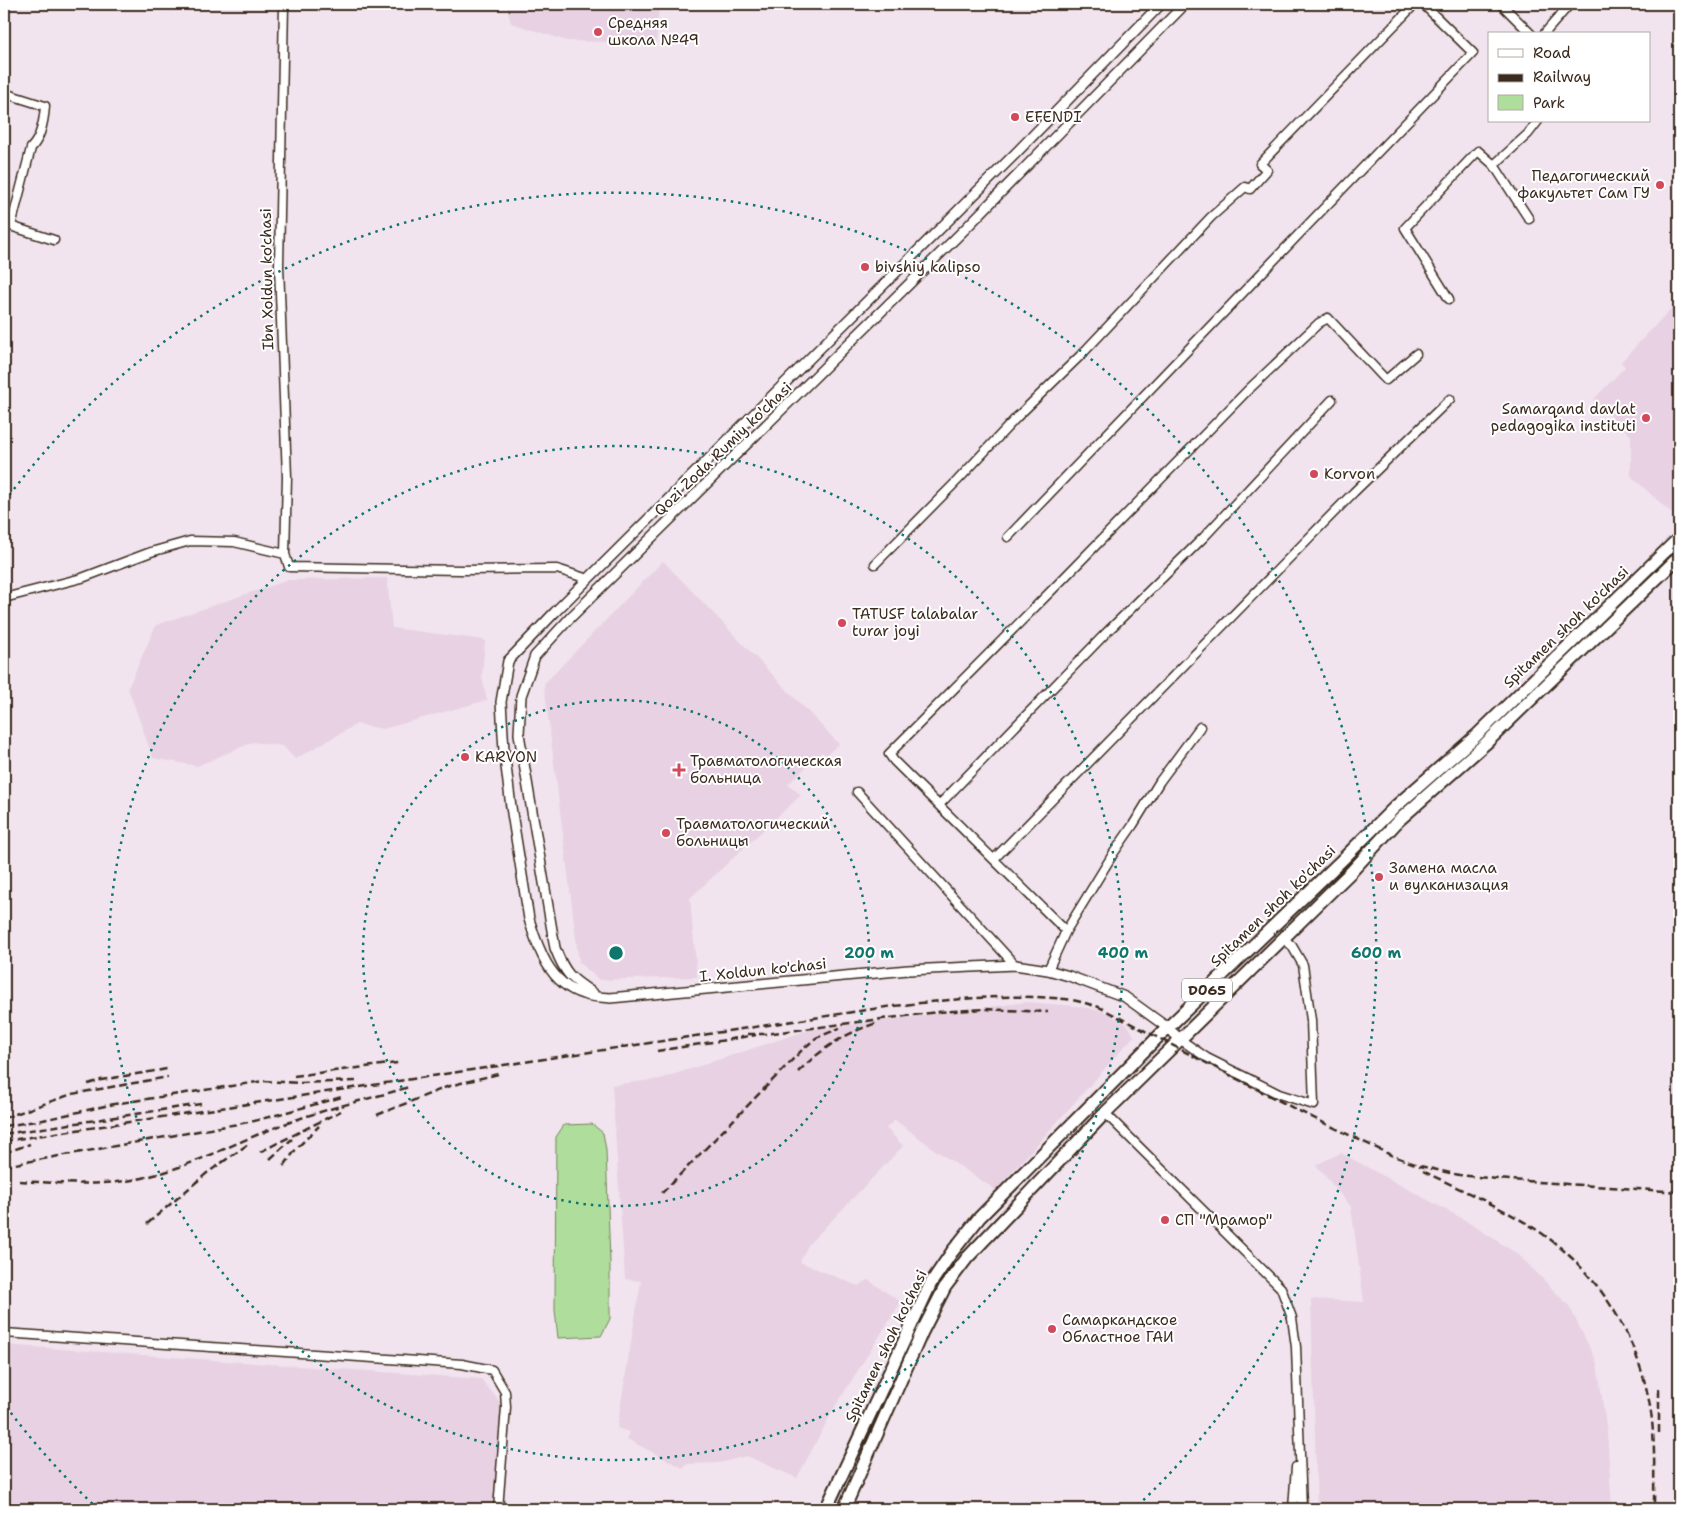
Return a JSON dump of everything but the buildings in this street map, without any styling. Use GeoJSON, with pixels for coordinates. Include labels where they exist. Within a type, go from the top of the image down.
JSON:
{"type":"FeatureCollection","features":[{"type":"Feature","properties":{"kind":"main road","name":"Spitamen shoh ko'chasi"},"geometry":{"type":"LineString","coordinates":[[826,1509],[931,1283],[952,1252],[979,1218],[1168,1028],[1395,807],[1476,736],[1679,538]]}},
{"type":"Feature","properties":{"kind":"main road","name":"Spitamen shoh ko'chasi"},"geometry":{"type":"LineString","coordinates":[[844,1509],[922,1332],[945,1287],[967,1258],[1105,1113],[1351,872],[1398,821],[1485,744],[1679,557]]}},
{"type":"Feature","properties":{"kind":"street","name":"Ibn Xoldun ko'chasi"},"geometry":{"type":"LineString","coordinates":[[284,4],[279,266],[287,477],[285,554]]}},
{"type":"Feature","properties":{"kind":"street","name":"Qozi Zoda Rumiy ko'chasi"},"geometry":{"type":"LineString","coordinates":[[570,988],[553,973],[547,964],[534,936],[529,919],[504,750],[501,702],[508,662],[588,579],[1014,155],[1161,4]]}},
{"type":"Feature","properties":{"kind":"street","name":"Qozi Zoda Rumiy ko'chasi"},"geometry":{"type":"LineString","coordinates":[[597,996],[562,968],[555,948],[519,734],[521,696],[535,656],[577,611],[965,229],[1185,4]]}},
{"type":"Feature","properties":{"kind":"street"},"geometry":{"type":"LineString","coordinates":[[875,564],[958,482],[1017,417],[1083,353],[1211,217],[1245,187],[1250,190],[1267,170],[1260,164],[1415,4]]}},
{"type":"Feature","properties":{"kind":"street"},"geometry":{"type":"LineString","coordinates":[[1008,536],[1473,53],[1424,4]]}},
{"type":"Feature","properties":{"kind":"street"},"geometry":{"type":"LineString","coordinates":[[1546,32],[1570,4]]}},
{"type":"Feature","properties":{"kind":"street"},"geometry":{"type":"LineString","coordinates":[[1504,5],[1529,32]]}},
{"type":"Feature","properties":{"kind":"street"},"geometry":{"type":"LineString","coordinates":[[4,94],[45,106],[44,119],[36,144],[31,148],[8,225],[54,240]]}},
{"type":"Feature","properties":{"kind":"street"},"geometry":{"type":"LineString","coordinates":[[1494,165],[1528,134],[1537,122]]}},
{"type":"Feature","properties":{"kind":"street"},"geometry":{"type":"LineString","coordinates":[[1448,300],[1405,228],[1478,151],[1494,165],[1529,219]]}},
{"type":"Feature","properties":{"kind":"street"},"geometry":{"type":"LineString","coordinates":[[1066,931],[889,754],[1255,383],[1319,323],[1328,318],[1386,380],[1416,354]]}},
{"type":"Feature","properties":{"kind":"street"},"geometry":{"type":"LineString","coordinates":[[994,860],[1354,492],[1450,399]]}},
{"type":"Feature","properties":{"kind":"street"},"geometry":{"type":"LineString","coordinates":[[939,805],[1106,633],[1204,537],[1332,400]]}},
{"type":"Feature","properties":{"kind":"street"},"geometry":{"type":"LineString","coordinates":[[4,598],[82,578],[151,552],[190,541],[234,542],[285,554],[289,567],[461,570],[557,569],[588,579]]}},
{"type":"Feature","properties":{"kind":"street"},"geometry":{"type":"LineString","coordinates":[[1048,970],[1066,931],[1160,781],[1200,727]]}},
{"type":"Feature","properties":{"kind":"street"},"geometry":{"type":"LineString","coordinates":[[856,792],[1015,965]]}},
{"type":"Feature","properties":{"kind":"street"},"geometry":{"type":"LineString","coordinates":[[1181,1040],[1207,1058],[1279,1094],[1314,1105],[1311,1020],[1303,965],[1292,946],[1283,938]]}},
{"type":"Feature","properties":{"kind":"street","name":"I. Xoldun ko'chasi"},"geometry":{"type":"LineString","coordinates":[[570,988],[582,994],[610,998],[908,970],[1015,965],[1048,970],[1069,976],[1125,997],[1168,1028],[1181,1040]]}},
{"type":"Feature","properties":{"kind":"street"},"geometry":{"type":"LineString","coordinates":[[1105,1113],[1281,1288],[1292,1318],[1296,1347],[1302,1509]]}},
{"type":"Feature","properties":{"kind":"street"},"geometry":{"type":"LineString","coordinates":[[4,1333],[462,1364],[492,1370],[505,1392],[506,1407],[498,1509]]}},
{"type":"Feature","properties":{"kind":"street"},"geometry":{"type":"LineString","coordinates":[[1293,1509],[1294,1480],[1299,1452]]}},
{"type":"Feature","properties":{"kind":"shaded area","name":"Средняя школа №49"},"geometry":{"type":"Polygon","coordinates":[[[506,4],[659,4],[656,43],[567,41],[511,23],[506,4]]]}},
{"type":"Feature","properties":{"kind":"shaded area","name":"Samarqand davlat pedagogika instituti"},"geometry":{"type":"Polygon","coordinates":[[[1679,300],[1679,514],[1676,517],[1631,476],[1631,436],[1594,399],[1625,367],[1621,362],[1679,300]]]}},
{"type":"Feature","properties":{"kind":"shaded area","name":"Травматологическая больница"},"geometry":{"type":"Polygon","coordinates":[[[663,561],[839,744],[826,755],[822,752],[788,784],[801,795],[690,898],[697,977],[599,980],[579,962],[544,684],[663,561]]]}},
{"type":"Feature","properties":{"kind":"shaded area"},"geometry":{"type":"Polygon","coordinates":[[[387,578],[392,628],[485,640],[482,678],[487,700],[383,729],[357,724],[295,759],[283,746],[253,742],[197,766],[153,758],[128,688],[156,625],[288,580],[387,578]]]}},
{"type":"Feature","properties":{"kind":"shaded area"},"geometry":{"type":"Polygon","coordinates":[[[1027,1002],[1075,1006],[1103,1011],[1128,1025],[1134,1036],[996,1190],[938,1152],[895,1120],[886,1128],[903,1146],[808,1245],[800,1262],[858,1286],[868,1280],[901,1302],[833,1410],[797,1478],[747,1456],[719,1463],[687,1464],[683,1468],[627,1439],[629,1432],[617,1428],[641,1281],[625,1279],[612,1085],[660,1079],[809,1030],[1027,1002]]]}},
{"type":"Feature","properties":{"kind":"shaded area"},"geometry":{"type":"Polygon","coordinates":[[[1341,1153],[1463,1219],[1519,1255],[1569,1306],[1597,1363],[1607,1433],[1612,1509],[1317,1509],[1311,1299],[1364,1302],[1351,1207],[1316,1165],[1341,1153]]]}},
{"type":"Feature","properties":{"kind":"shaded area"},"geometry":{"type":"Polygon","coordinates":[[[4,1345],[481,1379],[504,1407],[495,1509],[4,1509],[4,1345]]]}},
{"type":"Feature","properties":{"kind":"green space"},"geometry":{"type":"Polygon","coordinates":[[[592,1124],[603,1133],[606,1150],[610,1319],[601,1336],[558,1338],[555,1310],[556,1137],[564,1125],[592,1124]]]}},
{"type":"Feature","properties":{"kind":"railway"},"geometry":{"type":"LineString","coordinates":[[4,1141],[886,1007],[975,998],[1042,997],[1082,1002],[1099,1007],[1297,1110],[1391,1155],[1420,1166],[1459,1175],[1497,1179],[1679,1192]]}},
{"type":"Feature","properties":{"kind":"railway"},"geometry":{"type":"LineString","coordinates":[[747,1034],[765,1034],[937,1012],[984,1009],[1048,1012]]}},
{"type":"Feature","properties":{"kind":"railway"},"geometry":{"type":"LineString","coordinates":[[798,1072],[834,1043],[854,1032],[877,1023]]}},
{"type":"Feature","properties":{"kind":"railway"},"geometry":{"type":"LineString","coordinates":[[662,1193],[802,1050],[816,1038],[840,1028]]}},
{"type":"Feature","properties":{"kind":"railway"},"geometry":{"type":"LineString","coordinates":[[657,1051],[756,1035]]}},
{"type":"Feature","properties":{"kind":"railway"},"geometry":{"type":"LineString","coordinates":[[294,1076],[398,1063]]}},
{"type":"Feature","properties":{"kind":"railway"},"geometry":{"type":"LineString","coordinates":[[88,1084],[101,1080],[167,1069]]}},
{"type":"Feature","properties":{"kind":"railway"},"geometry":{"type":"LineString","coordinates":[[377,1115],[449,1086],[498,1074]]}},
{"type":"Feature","properties":{"kind":"railway"},"geometry":{"type":"LineString","coordinates":[[4,1118],[72,1094],[168,1077]]}},
{"type":"Feature","properties":{"kind":"railway"},"geometry":{"type":"LineString","coordinates":[[4,1126],[43,1120],[114,1104],[264,1081],[300,1083],[358,1081]]}},
{"type":"Feature","properties":{"kind":"railway"},"geometry":{"type":"LineString","coordinates":[[19,1181],[76,1184],[104,1183],[151,1176],[189,1163],[297,1119],[409,1087]]}},
{"type":"Feature","properties":{"kind":"railway"},"geometry":{"type":"LineString","coordinates":[[4,1166],[254,1121],[342,1097]]}},
{"type":"Feature","properties":{"kind":"railway"},"geometry":{"type":"LineString","coordinates":[[4,1134],[201,1104]]}},
{"type":"Feature","properties":{"kind":"railway"},"geometry":{"type":"LineString","coordinates":[[260,1152],[341,1111]]}},
{"type":"Feature","properties":{"kind":"railway"},"geometry":{"type":"LineString","coordinates":[[284,1166],[296,1149],[319,1126]]}},
{"type":"Feature","properties":{"kind":"railway"},"geometry":{"type":"LineString","coordinates":[[270,1159],[292,1139]]}},
{"type":"Feature","properties":{"kind":"railway"},"geometry":{"type":"LineString","coordinates":[[147,1224],[207,1173],[250,1143]]}},
{"type":"Feature","properties":{"kind":"railway"},"geometry":{"type":"LineString","coordinates":[[4,1153],[30,1144]]}},
{"type":"Feature","properties":{"kind":"railway"},"geometry":{"type":"LineString","coordinates":[[1423,1171],[1496,1206],[1537,1230],[1558,1245],[1609,1302],[1633,1347],[1642,1371],[1648,1396],[1653,1438],[1654,1509]]}},
{"type":"Feature","properties":{"kind":"railway"},"geometry":{"type":"LineString","coordinates":[[1659,1389],[1659,1437]]}},
{"type":"Feature","properties":{"kind":"place","name":"Средняя школа №49"},"geometry":{"type":"Point","coordinates":[598,32]}},
{"type":"Feature","properties":{"kind":"place","name":"EFENDI"},"geometry":{"type":"Point","coordinates":[1015,117]}},
{"type":"Feature","properties":{"kind":"place","name":"Педагогический факультет Сам ГУ"},"geometry":{"type":"Point","coordinates":[1660,185]}},
{"type":"Feature","properties":{"kind":"place","name":"bivshiy kalipso"},"geometry":{"type":"Point","coordinates":[865,267]}},
{"type":"Feature","properties":{"kind":"place","name":"Samarqand davlat pedagogika instituti"},"geometry":{"type":"Point","coordinates":[1646,418]}},
{"type":"Feature","properties":{"kind":"place","name":"Korvon"},"geometry":{"type":"Point","coordinates":[1314,474]}},
{"type":"Feature","properties":{"kind":"place","name":"TATUSF talabalar turar joyi"},"geometry":{"type":"Point","coordinates":[842,623]}},
{"type":"Feature","properties":{"kind":"place","name":"KARVON"},"geometry":{"type":"Point","coordinates":[465,757]}},
{"type":"Feature","properties":{"kind":"place","name":"Травматологическая больница"},"geometry":{"type":"Point","coordinates":[679,770]}},
{"type":"Feature","properties":{"kind":"place","name":"Травматологический больницы"},"geometry":{"type":"Point","coordinates":[666,833]}},
{"type":"Feature","properties":{"kind":"place","name":"Замена масла и вулканизация"},"geometry":{"type":"Point","coordinates":[1379,877]}},
{"type":"Feature","properties":{"kind":"place","name":"СП \"Мрамор\""},"geometry":{"type":"Point","coordinates":[1165,1220]}},
{"type":"Feature","properties":{"kind":"place","name":"Самаркандское Областное ГАИ"},"geometry":{"type":"Point","coordinates":[1052,1329]}}]}
